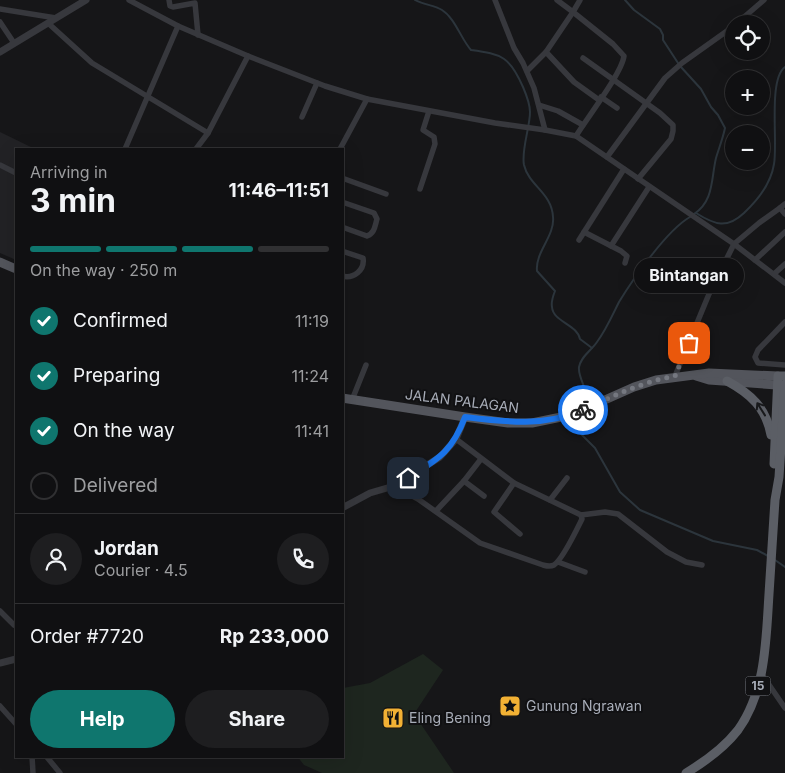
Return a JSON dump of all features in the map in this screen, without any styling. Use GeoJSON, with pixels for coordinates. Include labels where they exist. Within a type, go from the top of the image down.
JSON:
{"type":"FeatureCollection","features":[{"type":"Feature","properties":{"kind":"highway"},"geometry":{"type":"LineString","coordinates":[[727,381],[753,398],[763,410],[777,454]]}},
{"type":"Feature","properties":{"kind":"highway","name":"15"},"geometry":{"type":"LineString","coordinates":[[686,773],[722,748],[738,730],[757,691],[766,641],[782,381]]}},
{"type":"Feature","properties":{"kind":"highway","name":"15"},"geometry":{"type":"LineString","coordinates":[[777,454],[785,432]]}},
{"type":"Feature","properties":{"kind":"main road"},"geometry":{"type":"LineString","coordinates":[[0,262],[15,269]]}},
{"type":"Feature","properties":{"kind":"main road","name":"JALAN PALAGAN"},"geometry":{"type":"LineString","coordinates":[[344,398],[508,423],[532,423],[571,415],[634,387],[675,376],[709,372],[782,381]]}},
{"type":"Feature","properties":{"kind":"main road","name":"JALAN PALAGAN"},"geometry":{"type":"LineString","coordinates":[[691,375],[709,380],[782,381]]}},
{"type":"Feature","properties":{"kind":"street"},"geometry":{"type":"LineString","coordinates":[[0,52],[86,0]]}},
{"type":"Feature","properties":{"kind":"street"},"geometry":{"type":"LineString","coordinates":[[129,0],[178,26],[248,56],[317,83],[367,99],[576,136],[734,244],[785,283]]}},
{"type":"Feature","properties":{"kind":"street"},"geometry":{"type":"LineString","coordinates":[[169,0],[170,6],[173,7],[195,2],[198,35]]}},
{"type":"Feature","properties":{"kind":"street"},"geometry":{"type":"LineString","coordinates":[[495,0],[514,48],[527,72],[539,105],[545,130]]}},
{"type":"Feature","properties":{"kind":"street"},"geometry":{"type":"LineString","coordinates":[[557,0],[612,44],[624,56],[624,60],[613,80],[576,136]]}},
{"type":"Feature","properties":{"kind":"street"},"geometry":{"type":"LineString","coordinates":[[527,72],[546,52],[580,0]]}},
{"type":"Feature","properties":{"kind":"street"},"geometry":{"type":"LineString","coordinates":[[747,15],[764,0]]}},
{"type":"Feature","properties":{"kind":"street"},"geometry":{"type":"LineString","coordinates":[[0,9],[56,18]]}},
{"type":"Feature","properties":{"kind":"street"},"geometry":{"type":"LineString","coordinates":[[0,22],[14,44]]}},
{"type":"Feature","properties":{"kind":"street"},"geometry":{"type":"LineString","coordinates":[[48,23],[92,63],[208,133]]}},
{"type":"Feature","properties":{"kind":"street"},"geometry":{"type":"LineString","coordinates":[[125,148],[178,26]]}},
{"type":"Feature","properties":{"kind":"street"},"geometry":{"type":"LineString","coordinates":[[607,157],[665,78],[679,65],[725,32]]}},
{"type":"Feature","properties":{"kind":"street"},"geometry":{"type":"LineString","coordinates":[[546,52],[574,82],[617,108]]}},
{"type":"Feature","properties":{"kind":"street"},"geometry":{"type":"LineString","coordinates":[[197,148],[208,133],[248,56]]}},
{"type":"Feature","properties":{"kind":"street"},"geometry":{"type":"LineString","coordinates":[[583,58],[673,125],[674,131],[671,139],[638,179]]}},
{"type":"Feature","properties":{"kind":"street"},"geometry":{"type":"LineString","coordinates":[[302,117],[317,83]]}},
{"type":"Feature","properties":{"kind":"street"},"geometry":{"type":"LineString","coordinates":[[341,148],[367,99]]}},
{"type":"Feature","properties":{"kind":"street"},"geometry":{"type":"LineString","coordinates":[[539,105],[558,111],[583,125]]}},
{"type":"Feature","properties":{"kind":"street"},"geometry":{"type":"LineString","coordinates":[[420,189],[435,144],[434,137],[423,130],[430,111]]}},
{"type":"Feature","properties":{"kind":"street"},"geometry":{"type":"LineString","coordinates":[[0,165],[15,173]]}},
{"type":"Feature","properties":{"kind":"street"},"geometry":{"type":"LineString","coordinates":[[580,240],[624,169]]}},
{"type":"Feature","properties":{"kind":"street"},"geometry":{"type":"LineString","coordinates":[[344,179],[386,194]]}},
{"type":"Feature","properties":{"kind":"street"},"geometry":{"type":"LineString","coordinates":[[611,246],[648,187]]}},
{"type":"Feature","properties":{"kind":"street"},"geometry":{"type":"LineString","coordinates":[[344,203],[370,211],[376,215],[377,219],[371,235],[367,236],[344,228]]}},
{"type":"Feature","properties":{"kind":"street"},"geometry":{"type":"LineString","coordinates":[[675,376],[709,294],[734,244],[782,206],[785,214]]}},
{"type":"Feature","properties":{"kind":"street"},"geometry":{"type":"LineString","coordinates":[[584,232],[627,256],[625,263]]}},
{"type":"Feature","properties":{"kind":"street"},"geometry":{"type":"LineString","coordinates":[[755,260],[785,232]]}},
{"type":"Feature","properties":{"kind":"street"},"geometry":{"type":"LineString","coordinates":[[344,252],[359,256],[364,260],[363,267],[356,274],[344,276]]}},
{"type":"Feature","properties":{"kind":"street"},"geometry":{"type":"LineString","coordinates":[[774,274],[785,264]]}},
{"type":"Feature","properties":{"kind":"street"},"geometry":{"type":"LineString","coordinates":[[785,322],[758,350],[755,357],[758,364],[785,365]]}},
{"type":"Feature","properties":{"kind":"street"},"geometry":{"type":"LineString","coordinates":[[352,400],[366,365]]}},
{"type":"Feature","properties":{"kind":"street"},"geometry":{"type":"LineString","coordinates":[[344,507],[370,493],[394,486],[440,457],[456,439],[465,417]]}},
{"type":"Feature","properties":{"kind":"street"},"geometry":{"type":"LineString","coordinates":[[456,439],[514,483],[581,515],[605,512],[618,514],[667,552],[686,562],[702,565]]}},
{"type":"Feature","properties":{"kind":"street"},"geometry":{"type":"LineString","coordinates":[[436,511],[464,481],[481,459]]}},
{"type":"Feature","properties":{"kind":"street"},"geometry":{"type":"LineString","coordinates":[[550,500],[567,478]]}},
{"type":"Feature","properties":{"kind":"street"},"geometry":{"type":"LineString","coordinates":[[464,481],[484,496]]}},
{"type":"Feature","properties":{"kind":"street"},"geometry":{"type":"LineString","coordinates":[[514,483],[494,512],[520,534]]}},
{"type":"Feature","properties":{"kind":"street"},"geometry":{"type":"LineString","coordinates":[[394,486],[418,498],[480,543],[549,567],[558,562],[582,519],[581,515]]}},
{"type":"Feature","properties":{"kind":"street"},"geometry":{"type":"LineString","coordinates":[[558,562],[585,572]]}},
{"type":"Feature","properties":{"kind":"street"},"geometry":{"type":"LineString","coordinates":[[0,610],[14,624]]}},
{"type":"Feature","properties":{"kind":"street"},"geometry":{"type":"LineString","coordinates":[[0,663],[15,659]]}},
{"type":"Feature","properties":{"kind":"street"},"geometry":{"type":"LineString","coordinates":[[761,673],[785,708]]}},
{"type":"Feature","properties":{"kind":"street"},"geometry":{"type":"LineString","coordinates":[[0,706],[15,723]]}},
{"type":"Feature","properties":{"kind":"street"},"geometry":{"type":"LineString","coordinates":[[32,758],[33,773]]}},
{"type":"Feature","properties":{"kind":"street"},"geometry":{"type":"LineString","coordinates":[[48,758],[60,773]]}},
{"type":"Feature","properties":{"kind":"shaded area"},"geometry":{"type":"Polygon","coordinates":[[[0,132],[33,148],[15,148],[15,260],[0,253],[0,132]]]}},
{"type":"Feature","properties":{"kind":"shaded area"},"geometry":{"type":"Polygon","coordinates":[[[423,654],[443,670],[414,714],[454,773],[322,773],[304,765],[299,758],[344,758],[344,688],[370,683],[423,654]]]}},
{"type":"Feature","properties":{"kind":"waterway"},"geometry":{"type":"LineString","coordinates":[[415,0],[436,7],[447,14],[471,50],[498,56],[509,63],[514,69],[527,96],[530,109],[523,159],[524,165],[530,179],[549,202],[553,217],[551,231],[539,257],[537,271],[555,291],[552,303],[553,312],[574,330],[580,339],[592,348]]}},
{"type":"Feature","properties":{"kind":"waterway"},"geometry":{"type":"LineString","coordinates":[[625,0],[634,10],[660,29],[663,40],[678,63]]}},
{"type":"Feature","properties":{"kind":"waterway"},"geometry":{"type":"LineString","coordinates":[[681,67],[701,89],[725,128],[716,158],[711,189],[705,203],[694,214]]}},
{"type":"Feature","properties":{"kind":"waterway"},"geometry":{"type":"LineString","coordinates":[[696,213],[709,220],[721,224],[726,223],[738,218],[763,191],[770,178],[774,164],[775,97],[780,74],[785,67]]}},
{"type":"Feature","properties":{"kind":"waterway"},"geometry":{"type":"LineString","coordinates":[[564,414],[562,409],[584,397],[586,392],[580,377],[579,367],[586,354],[595,345],[609,323],[619,302],[661,244],[681,223],[690,217]]}},
{"type":"Feature","properties":{"kind":"waterway"},"geometry":{"type":"LineString","coordinates":[[566,419],[595,448],[620,492],[640,510],[713,541],[757,550],[768,556]]}},
{"type":"Feature","properties":{"kind":"waterway"},"geometry":{"type":"LineString","coordinates":[[775,560],[785,567]]}},
{"type":"Feature","properties":{"kind":"way so far"},"geometry":{"type":"LineString","coordinates":[[583,410],[634,387],[675,376],[689,343]]}},
{"type":"Feature","properties":{"kind":"place","name":"Bintangan"},"geometry":{"type":"Point","coordinates":[689,343]}},
{"type":"Feature","properties":{"kind":"place","name":"Gunung Ngrawan"},"geometry":{"type":"Point","coordinates":[510,706]}},
{"type":"Feature","properties":{"kind":"place","name":"Eling Bening"},"geometry":{"type":"Point","coordinates":[393,718]}},
{"type":"Feature","properties":{"kind":"route"},"geometry":{"type":"LineString","coordinates":[[408,478],[440,457],[450,448],[465,417],[508,423],[532,423],[571,415],[583,410]]}}]}
